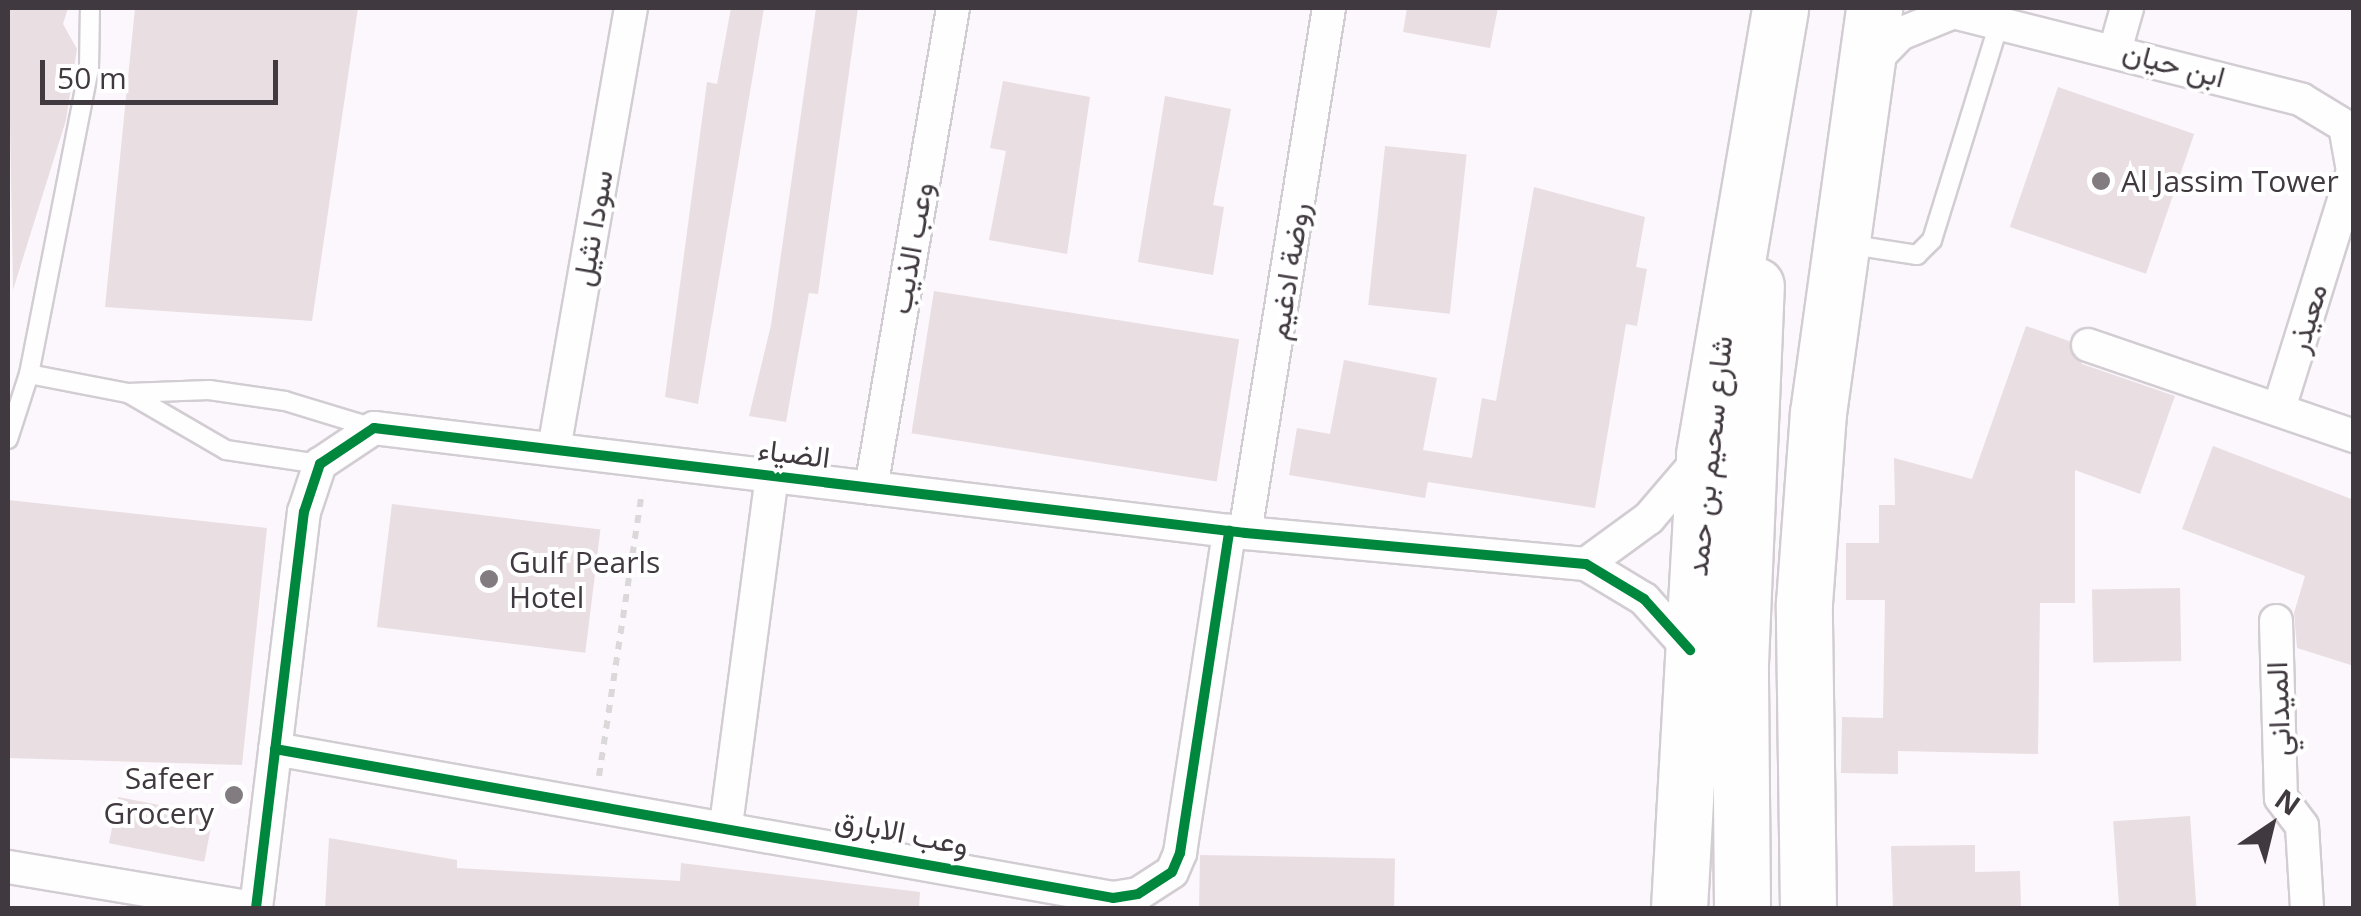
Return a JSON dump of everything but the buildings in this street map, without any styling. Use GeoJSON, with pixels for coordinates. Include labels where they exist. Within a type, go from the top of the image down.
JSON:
{"type":"FeatureCollection","features":[{"type":"Feature","properties":{"kind":"highway","name":"شارع سحيم بن حمد"},"geometry":{"type":"LineString","coordinates":[[1679,908],[1690,650],[1704,454],[1742,203],[1780,8]]}},
{"type":"Feature","properties":{"kind":"highway"},"geometry":{"type":"LineString","coordinates":[[1808,908],[1804,603],[1840,243],[1874,8]]}},
{"type":"Feature","properties":{"kind":"highway"},"geometry":{"type":"LineString","coordinates":[[1742,203],[1758,316],[1740,663],[1742,908]]}},
{"type":"Feature","properties":{"kind":"street","name":"سودا نثيل"},"geometry":{"type":"LineString","coordinates":[[554,450],[631,8]]}},
{"type":"Feature","properties":{"kind":"street","name":"وعب الذيب"},"geometry":{"type":"LineString","coordinates":[[871,488],[953,8]]}},
{"type":"Feature","properties":{"kind":"street","name":"روضة ادغيم"},"geometry":{"type":"LineString","coordinates":[[1237,532],[1329,8]]}},
{"type":"Feature","properties":{"kind":"street"},"geometry":{"type":"LineString","coordinates":[[2116,47],[2127,8]]}},
{"type":"Feature","properties":{"kind":"street","name":"ابن حيان"},"geometry":{"type":"LineString","coordinates":[[1864,72],[1900,34],[1943,11],[2116,47],[2302,100],[2349,127],[2352,172]]}},
{"type":"Feature","properties":{"kind":"street","name":"معيذر"},"geometry":{"type":"LineString","coordinates":[[2279,408],[2352,172]]}},
{"type":"Feature","properties":{"kind":"street"},"geometry":{"type":"LineString","coordinates":[[2088,345],[2354,436]]}},
{"type":"Feature","properties":{"kind":"street","name":"الضياء"},"geometry":{"type":"LineString","coordinates":[[374,428],[1237,532],[1586,564],[1644,599],[1690,650]]}},
{"type":"Feature","properties":{"kind":"street"},"geometry":{"type":"LineString","coordinates":[[8,867],[254,908],[304,512],[320,464],[374,428]]}},
{"type":"Feature","properties":{"kind":"street"},"geometry":{"type":"LineString","coordinates":[[1586,564],[1648,518],[1704,454]]}},
{"type":"Feature","properties":{"kind":"street"},"geometry":{"type":"LineString","coordinates":[[726,824],[772,475]]}},
{"type":"Feature","properties":{"kind":"street","name":"وعب الابارق"},"geometry":{"type":"LineString","coordinates":[[275,748],[726,824],[1112,903],[1158,885],[1180,852],[1237,532]]}},
{"type":"Feature","properties":{"kind":"street","name":"الميداني"},"geometry":{"type":"LineString","coordinates":[[2276,620],[2281,798],[2302,826],[2307,908]]}},
{"type":"Feature","properties":{"kind":"lane"},"geometry":{"type":"LineString","coordinates":[[8,439],[30,374],[89,70],[90,8]]}},
{"type":"Feature","properties":{"kind":"lane"},"geometry":{"type":"LineString","coordinates":[[1840,243],[1917,254],[1932,240],[1999,24]]}},
{"type":"Feature","properties":{"kind":"lane"},"geometry":{"type":"LineString","coordinates":[[30,374],[128,394],[247,396],[374,428]]}},
{"type":"Feature","properties":{"kind":"lane"},"geometry":{"type":"LineString","coordinates":[[128,394],[226,450],[320,464]]}},
{"type":"Feature","properties":{"kind":"path"},"geometry":{"type":"LineString","coordinates":[[595,802],[647,460]]}},
{"type":"Feature","properties":{"kind":"cycle path"},"geometry":{"type":"LineString","coordinates":[[256,908],[304,512],[320,464],[374,428],[1245,533],[1586,564],[1644,599],[1690,650]]}},
{"type":"Feature","properties":{"kind":"cycle path"},"geometry":{"type":"LineString","coordinates":[[275,749],[1113,898],[1138,894],[1172,872],[1180,853],[1229,531]]}},
{"type":"Feature","properties":{"kind":"place","name":"Al Jassim Tower"},"geometry":{"type":"Point","coordinates":[2101,181]}},
{"type":"Feature","properties":{"kind":"place","name":"Gulf Pearls Hotel"},"geometry":{"type":"Point","coordinates":[489,579]}},
{"type":"Feature","properties":{"kind":"place","name":"Safeer Grocery"},"geometry":{"type":"Point","coordinates":[234,795]}}]}
